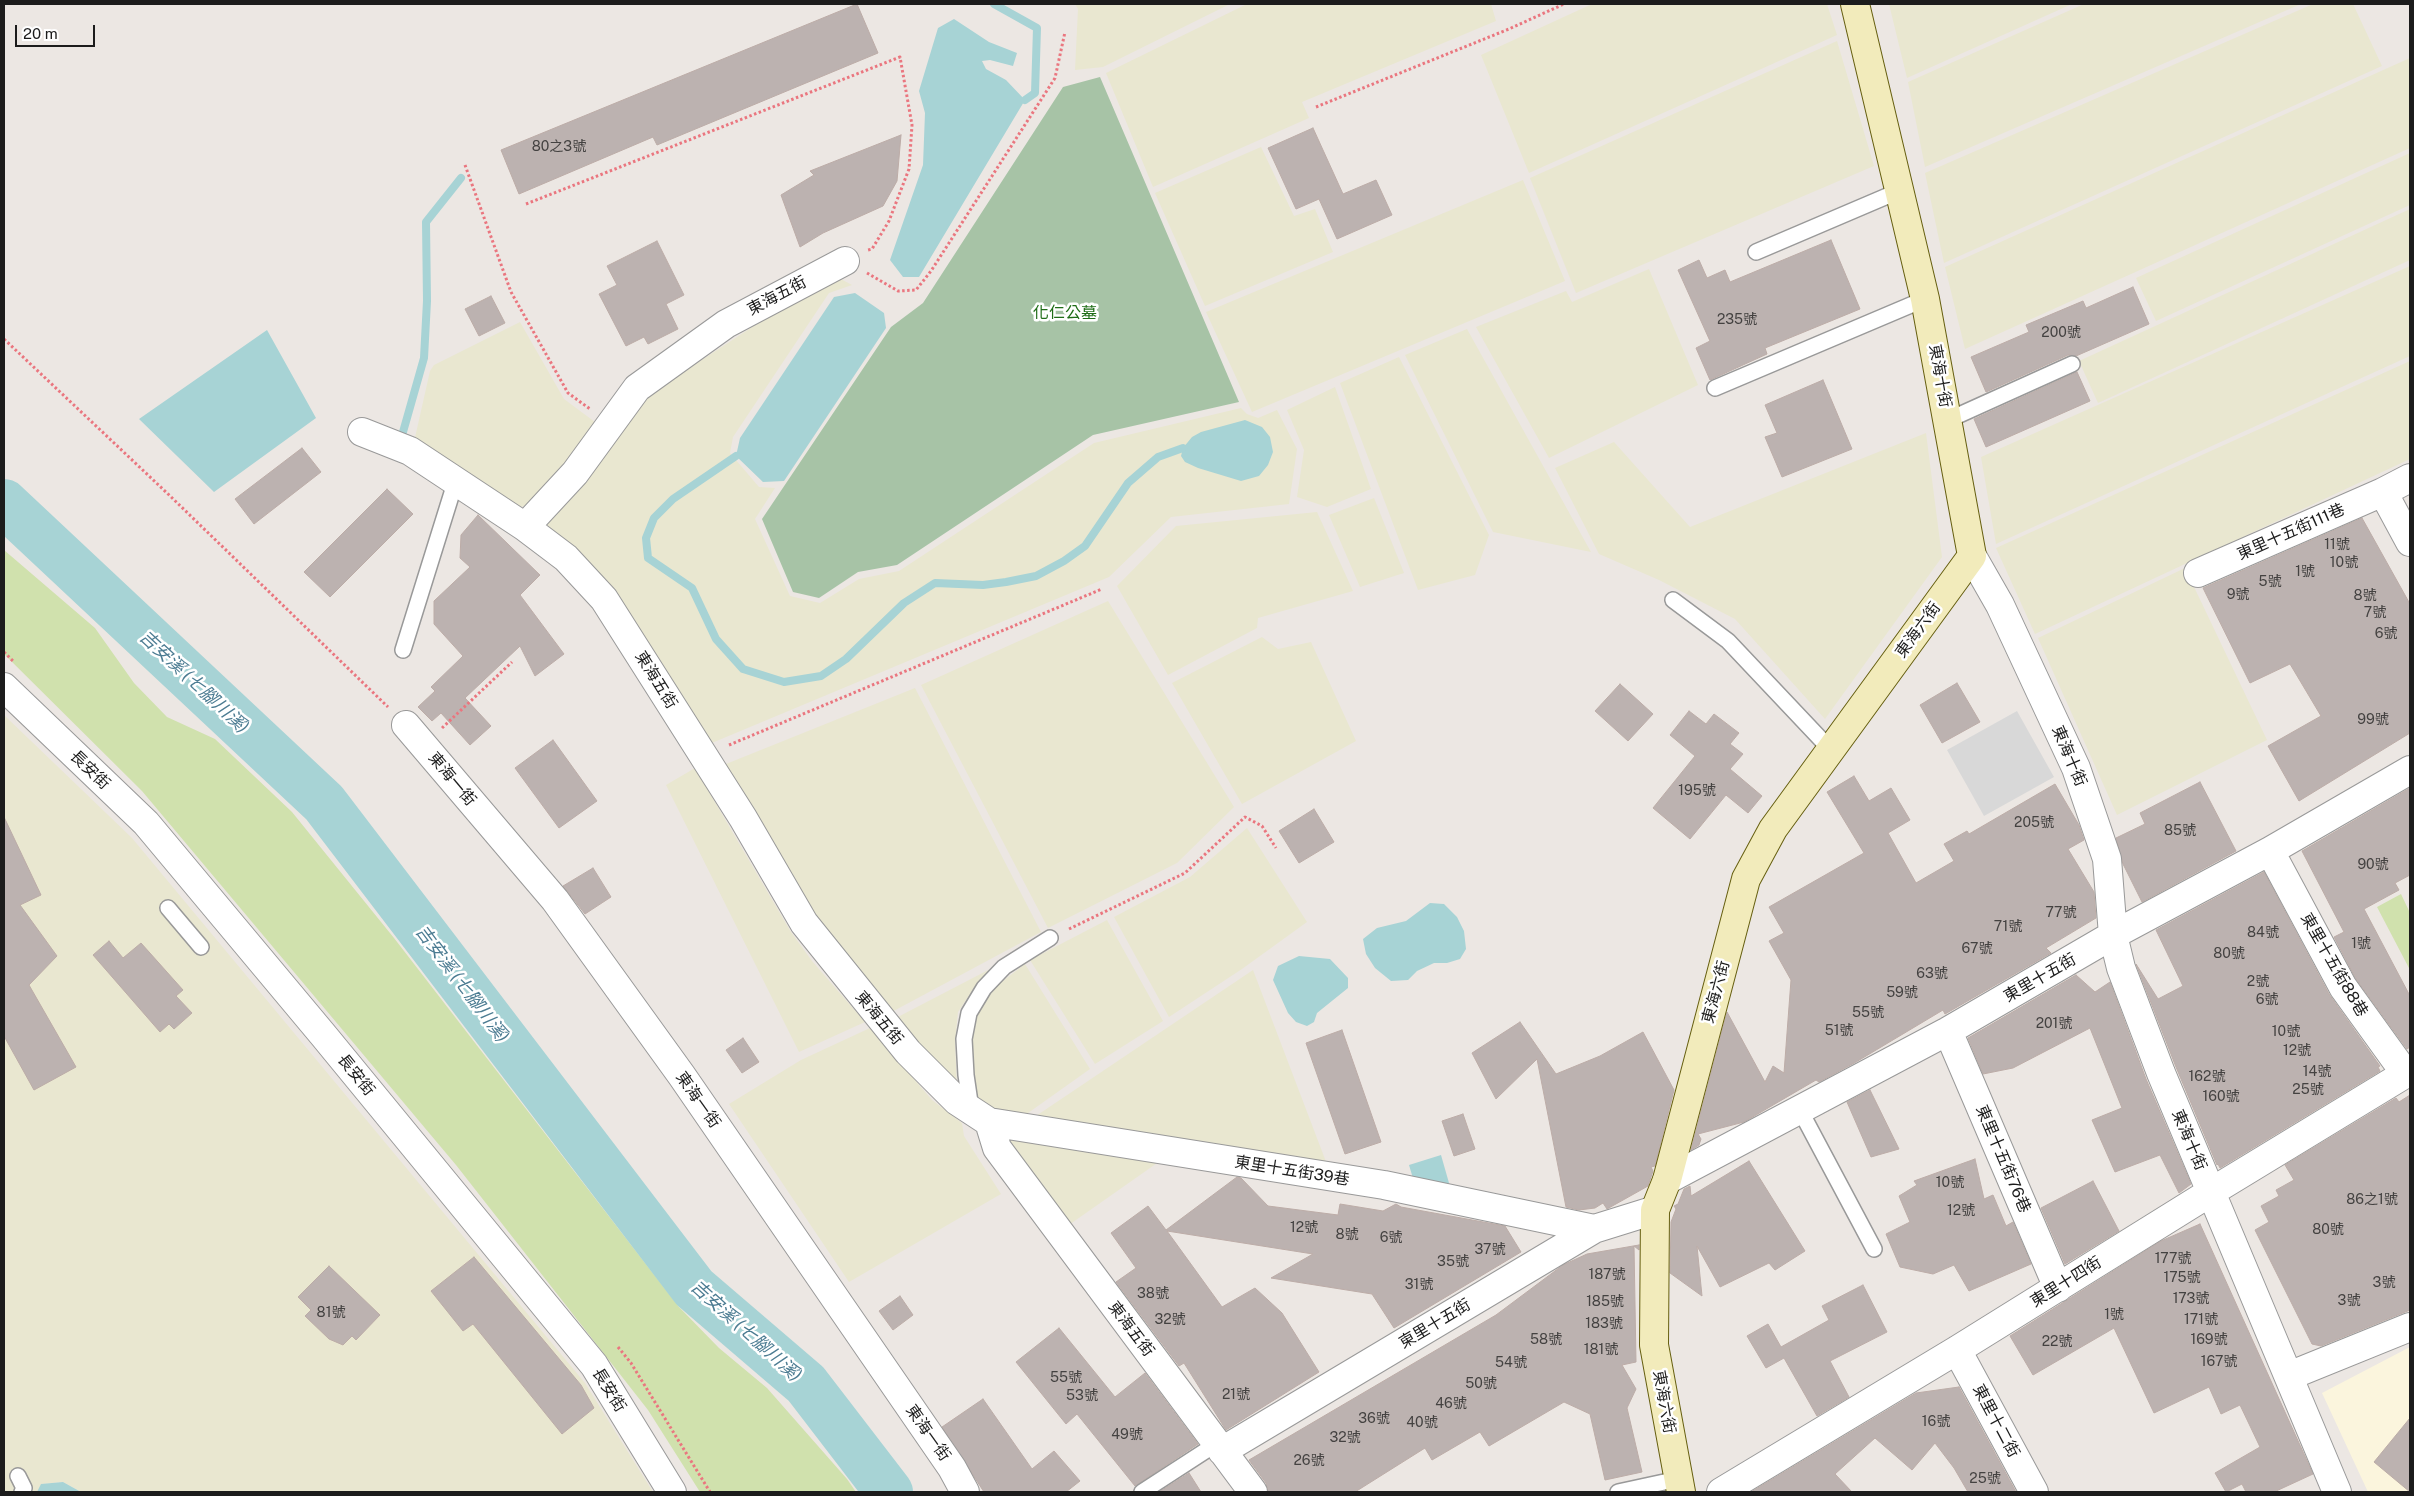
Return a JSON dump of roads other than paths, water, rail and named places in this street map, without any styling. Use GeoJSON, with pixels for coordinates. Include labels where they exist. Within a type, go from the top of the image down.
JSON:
{"type":"FeatureCollection","features":[{"type":"Feature","properties":{"kind":"street","name":"東海十街"},"geometry":{"type":"LineString","coordinates":[[1855,4],[1925,299],[1972,556],[2000,605],[2076,768],[2107,858],[2114,935],[2121,968],[2161,1074],[2289,1376],[2331,1490]]}},
{"type":"Feature","properties":{"kind":"street","name":"東海五街"},"geometry":{"type":"LineString","coordinates":[[525,527],[575,473],[638,388],[726,324],[845,261]]}},
{"type":"Feature","properties":{"kind":"street","name":"東海五街"},"geometry":{"type":"LineString","coordinates":[[362,432],[410,451],[525,527],[566,558],[604,600],[704,756],[804,923],[908,1052],[957,1101],[980,1116],[997,1148],[1253,1492]]}},
{"type":"Feature","properties":{"kind":"street","name":"東里十五街111巷"},"geometry":{"type":"LineString","coordinates":[[2198,573],[2383,492],[2410,478]]}},
{"type":"Feature","properties":{"kind":"street"},"geometry":{"type":"LineString","coordinates":[[2383,492],[2410,542]]}},
{"type":"Feature","properties":{"kind":"street","name":"東海六街"},"geometry":{"type":"LineString","coordinates":[[1679,1486],[1654,1345],[1655,1210],[1667,1180],[1746,879],[1773,830],[1972,556]]}},
{"type":"Feature","properties":{"kind":"street","name":"長安街"},"geometry":{"type":"LineString","coordinates":[[4,687],[146,823],[324,1036],[594,1365],[672,1492]]}},
{"type":"Feature","properties":{"kind":"street","name":"東海一街"},"geometry":{"type":"LineString","coordinates":[[406,725],[556,900],[688,1084],[952,1468],[965,1492]]}},
{"type":"Feature","properties":{"kind":"street","name":"東里十五街"},"geometry":{"type":"LineString","coordinates":[[1667,1180],[1948,1030],[2114,935],[2270,851],[2410,770]]}},
{"type":"Feature","properties":{"kind":"street","name":"東里十五街88巷"},"geometry":{"type":"LineString","coordinates":[[2270,851],[2343,987],[2408,1072]]}},
{"type":"Feature","properties":{"kind":"street","name":"東里十五街76巷"},"geometry":{"type":"LineString","coordinates":[[1948,1030],[2058,1288]]}},
{"type":"Feature","properties":{"kind":"street","name":"東里十四街"},"geometry":{"type":"LineString","coordinates":[[1721,1492],[1957,1350],[2210,1192],[2408,1072]]}},
{"type":"Feature","properties":{"kind":"street","name":"東里十五街39巷"},"geometry":{"type":"LineString","coordinates":[[980,1116],[1384,1186],[1594,1229]]}},
{"type":"Feature","properties":{"kind":"street","name":"東里十五街"},"geometry":{"type":"LineString","coordinates":[[1219,1448],[1594,1229],[1655,1210]]}},
{"type":"Feature","properties":{"kind":"street"},"geometry":{"type":"LineString","coordinates":[[2289,1376],[2410,1327]]}},
{"type":"Feature","properties":{"kind":"street","name":"東里十二街"},"geometry":{"type":"LineString","coordinates":[[1957,1350],[2034,1492]]}},
{"type":"Feature","properties":{"kind":"lane"},"geometry":{"type":"LineString","coordinates":[[1756,252],[1899,191]]}},
{"type":"Feature","properties":{"kind":"lane"},"geometry":{"type":"LineString","coordinates":[[1715,388],[1925,299]]}},
{"type":"Feature","properties":{"kind":"lane"},"geometry":{"type":"LineString","coordinates":[[1948,420],[2072,364]]}},
{"type":"Feature","properties":{"kind":"lane"},"geometry":{"type":"LineString","coordinates":[[403,650],[456,480]]}},
{"type":"Feature","properties":{"kind":"lane"},"geometry":{"type":"LineString","coordinates":[[1673,600],[1728,641],[1831,750]]}},
{"type":"Feature","properties":{"kind":"lane"},"geometry":{"type":"LineString","coordinates":[[168,908],[201,947]]}},
{"type":"Feature","properties":{"kind":"lane"},"geometry":{"type":"LineString","coordinates":[[980,1116],[966,1075],[964,1039],[969,1013],[984,988],[1004,967],[1050,938]]}},
{"type":"Feature","properties":{"kind":"lane"},"geometry":{"type":"LineString","coordinates":[[1800,1110],[1874,1249]]}},
{"type":"Feature","properties":{"kind":"lane"},"geometry":{"type":"LineString","coordinates":[[1142,1492],[1219,1448]]}},
{"type":"Feature","properties":{"kind":"lane"},"geometry":{"type":"LineString","coordinates":[[18,1476],[24,1488],[22,1492]]}},
{"type":"Feature","properties":{"kind":"lane"},"geometry":{"type":"LineString","coordinates":[[1618,1492],[1679,1486]]}},
{"type":"Feature","properties":{"kind":"water"},"geometry":{"type":"Polygon","coordinates":[[[954,19],[989,42],[1017,53],[1013,66],[990,60],[982,61],[986,69],[1006,80],[1025,100],[919,277],[903,277],[890,260],[923,165],[925,113],[919,91],[938,28],[954,19]]]}},
{"type":"Feature","properties":{"kind":"water"},"geometry":{"type":"Polygon","coordinates":[[[855,293],[884,313],[886,328],[784,481],[763,482],[736,456],[740,438],[834,297],[855,293]]]}},
{"type":"Feature","properties":{"kind":"water"},"geometry":{"type":"Polygon","coordinates":[[[267,330],[316,418],[214,492],[139,419],[267,330]]]}},
{"type":"Feature","properties":{"kind":"water"},"geometry":{"type":"Polygon","coordinates":[[[1245,420],[1262,427],[1270,437],[1273,452],[1268,465],[1259,476],[1241,481],[1198,468],[1185,462],[1181,456],[1183,448],[1192,437],[1201,432],[1245,420]]]}},
{"type":"Feature","properties":{"kind":"water"},"geometry":{"type":"Polygon","coordinates":[[[1430,903],[1444,904],[1457,917],[1464,931],[1466,949],[1460,959],[1447,963],[1434,963],[1417,971],[1408,980],[1391,981],[1375,968],[1366,954],[1363,939],[1377,928],[1406,921],[1430,903]]]}},
{"type":"Feature","properties":{"kind":"water"},"geometry":{"type":"Polygon","coordinates":[[[1299,956],[1330,959],[1348,978],[1348,988],[1317,1013],[1314,1022],[1307,1026],[1296,1022],[1288,1013],[1273,980],[1278,966],[1299,956]]]}},
{"type":"Feature","properties":{"kind":"water"},"geometry":{"type":"Polygon","coordinates":[[[1441,1155],[1451,1190],[1415,1185],[1409,1165],[1441,1155]]]}},
{"type":"Feature","properties":{"kind":"water"},"geometry":{"type":"Polygon","coordinates":[[[63,1482],[81,1492],[37,1492],[41,1484],[63,1482]]]}},
{"type":"Feature","properties":{"kind":"waterway"},"geometry":{"type":"LineString","coordinates":[[994,4],[1037,28],[1035,93],[1025,100]]}},
{"type":"Feature","properties":{"kind":"waterway"},"geometry":{"type":"LineString","coordinates":[[403,432],[424,358],[427,301],[426,222],[461,178]]}},
{"type":"Feature","properties":{"kind":"waterway"},"geometry":{"type":"LineString","coordinates":[[736,456],[673,499],[654,518],[646,538],[648,558],[692,588],[716,639],[743,669],[784,682],[821,676],[846,659],[904,603],[935,583],[983,585],[1006,582],[1036,576],[1064,561],[1085,546],[1128,483],[1158,457],[1183,448]]}},
{"type":"Feature","properties":{"kind":"waterway","name":"吉安溪 (七腳川溪)"},"geometry":{"type":"LineString","coordinates":[[4,503],[324,803],[694,1288],[806,1384],[889,1492]]}},
{"type":"Feature","properties":{"kind":"park label","name":"化仁公墓"},"geometry":{"type":"Point","coordinates":[1065,313]}}]}
